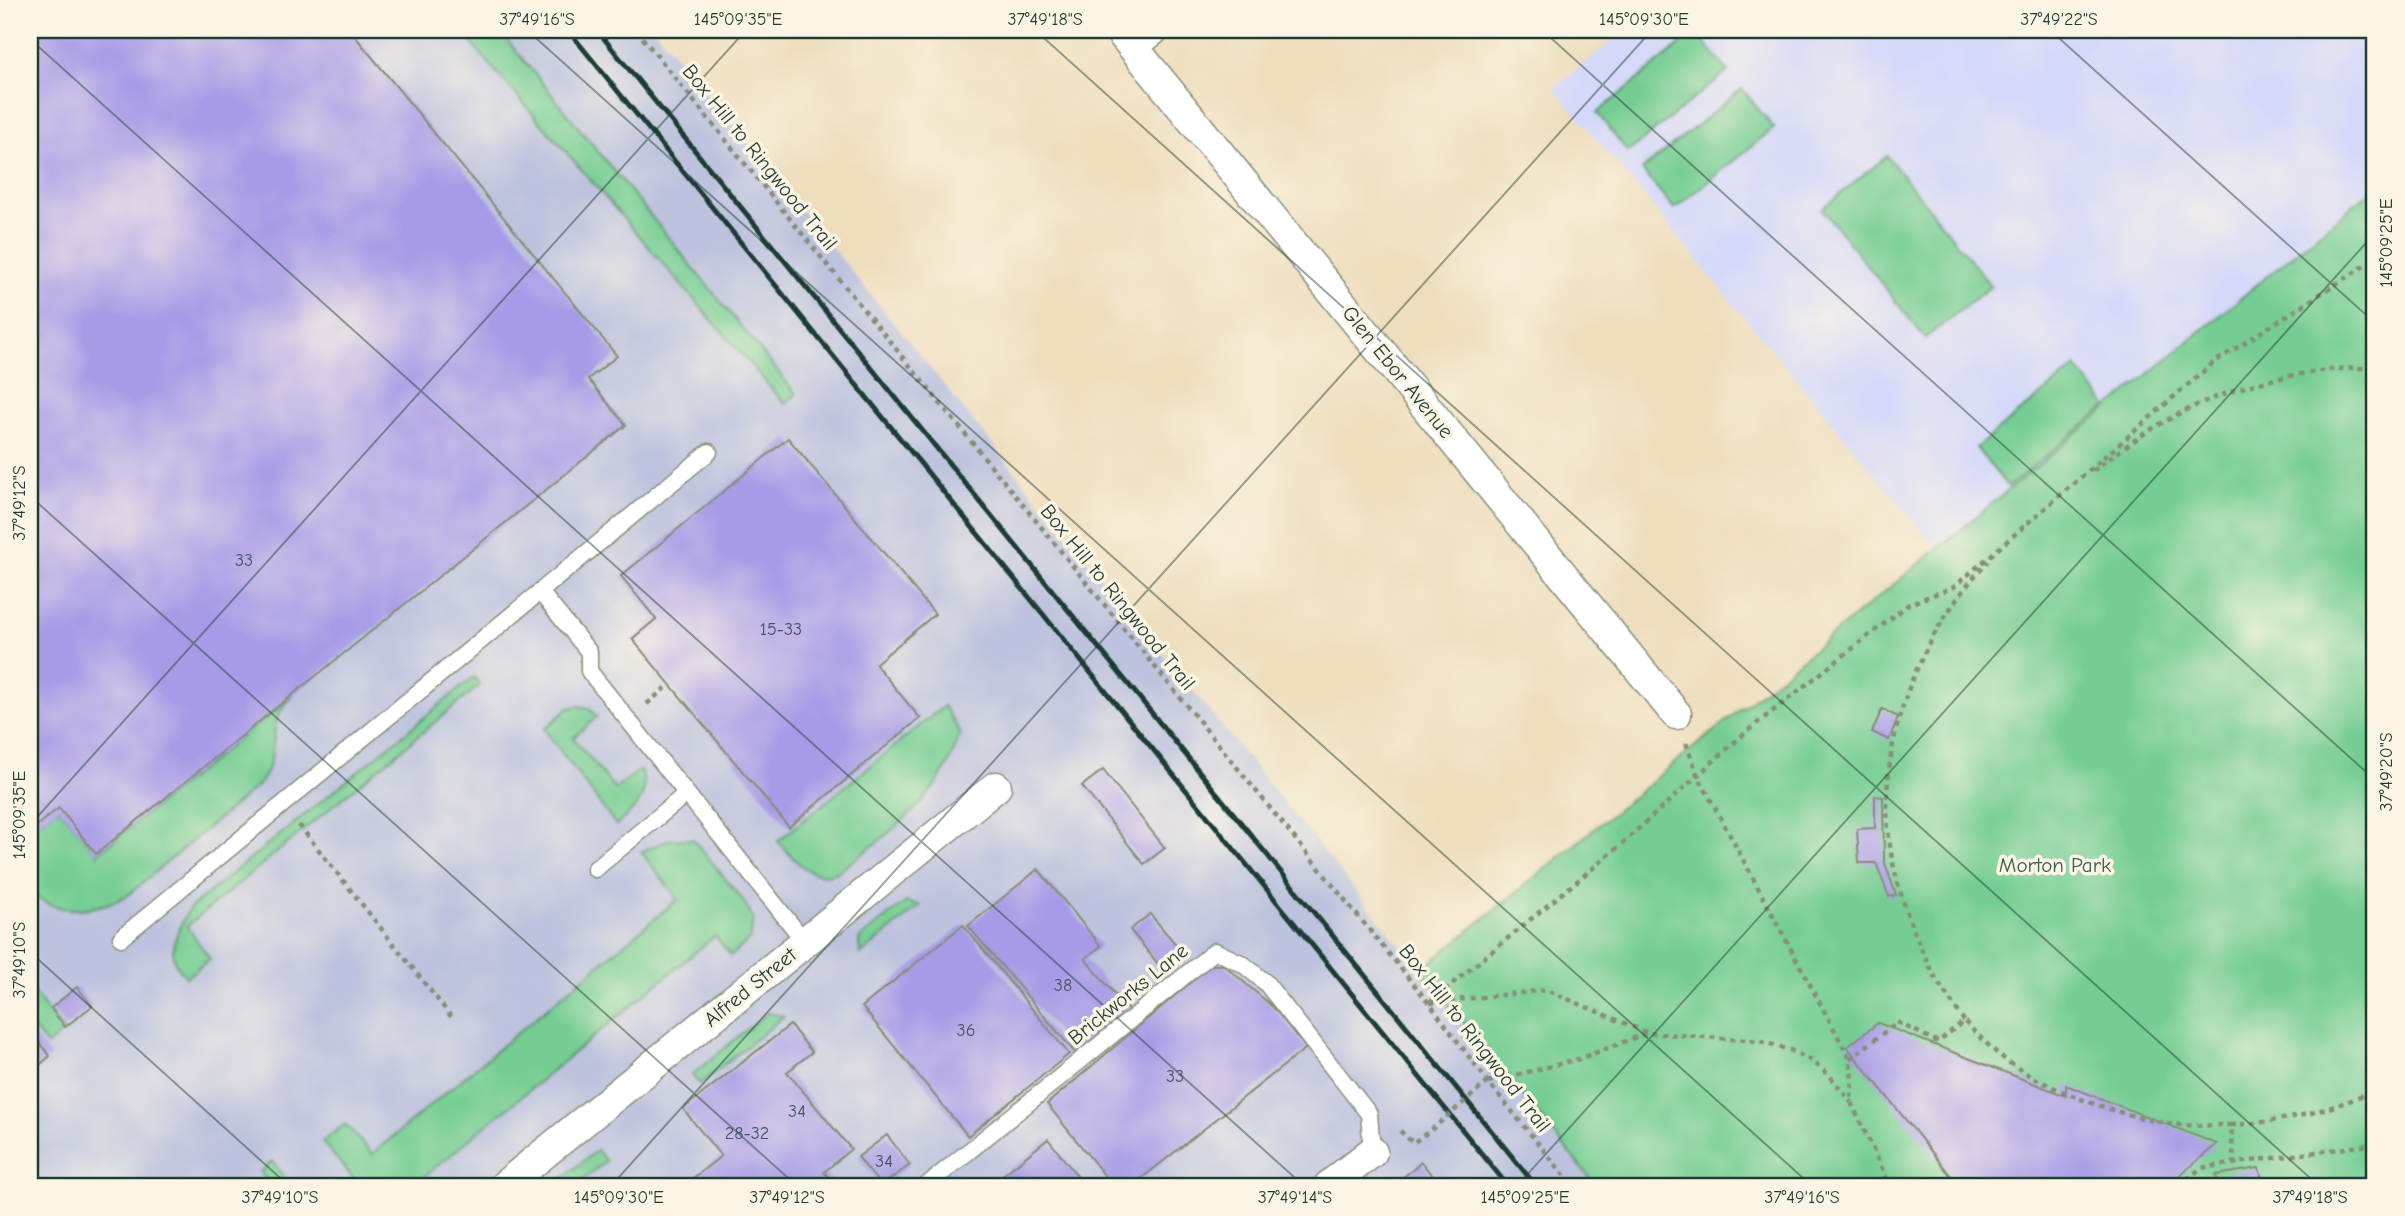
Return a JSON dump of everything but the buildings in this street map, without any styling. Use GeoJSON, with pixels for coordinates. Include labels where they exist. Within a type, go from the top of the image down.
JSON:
{"type":"FeatureCollection","features":[{"type":"Feature","properties":{"kind":"street","name":"Glen Ebor Avenue"},"geometry":{"type":"LineString","coordinates":[[1135,35],[1676,714]]}},
{"type":"Feature","properties":{"kind":"street","name":"Alfred Street"},"geometry":{"type":"LineString","coordinates":[[504,1186],[996,787]]}},
{"type":"Feature","properties":{"kind":"street"},"geometry":{"type":"LineString","coordinates":[[1329,1186],[1372,1152]]}},
{"type":"Feature","properties":{"kind":"lane"},"geometry":{"type":"LineString","coordinates":[[121,938],[709,452]]}},
{"type":"Feature","properties":{"kind":"lane"},"geometry":{"type":"LineString","coordinates":[[540,592],[589,652],[589,671],[805,942]]}},
{"type":"Feature","properties":{"kind":"lane"},"geometry":{"type":"LineString","coordinates":[[595,869],[686,794]]}},
{"type":"Feature","properties":{"kind":"lane","name":"Brickworks Lane"},"geometry":{"type":"LineString","coordinates":[[926,1186],[1215,950],[1243,964],[1266,983],[1369,1114]]}},
{"type":"Feature","properties":{"kind":"lane"},"geometry":{"type":"LineString","coordinates":[[1369,1114],[1372,1152]]}},
{"type":"Feature","properties":{"kind":"path","name":"Box Hill to Ringwood Trail"},"geometry":{"type":"LineString","coordinates":[[636,30],[1429,1003],[1488,1082],[1573,1186]]}},
{"type":"Feature","properties":{"kind":"path"},"geometry":{"type":"LineString","coordinates":[[1429,1003],[1616,849],[1746,732],[1909,604],[1954,587],[2213,363],[2375,259]]}},
{"type":"Feature","properties":{"kind":"path"},"geometry":{"type":"LineString","coordinates":[[2042,511],[2122,448],[2167,418],[2220,394],[2264,380],[2321,371],[2375,369]]}},
{"type":"Feature","properties":{"kind":"path"},"geometry":{"type":"LineString","coordinates":[[2004,544],[1951,607],[1926,646],[1905,699],[1888,783],[1888,830],[1898,884],[1931,970],[1964,1021],[1985,1043],[2009,1062],[2040,1081],[2143,1117],[2182,1125],[2271,1122],[2318,1111],[2375,1089]]}},
{"type":"Feature","properties":{"kind":"path"},"geometry":{"type":"LineString","coordinates":[[1676,714],[1697,774],[1850,1059],[1851,1102]]}},
{"type":"Feature","properties":{"kind":"path"},"geometry":{"type":"LineString","coordinates":[[282,804],[453,1019]]}},
{"type":"Feature","properties":{"kind":"path"},"geometry":{"type":"LineString","coordinates":[[1429,1003],[1546,990],[1648,1032],[1760,1041],[1790,1050],[1812,1061],[1829,1075],[1851,1102],[1890,1186]]}},
{"type":"Feature","properties":{"kind":"path"},"geometry":{"type":"LineString","coordinates":[[1850,1059],[1897,1022],[1938,1042],[1964,1021]]}},
{"type":"Feature","properties":{"kind":"path"},"geometry":{"type":"LineString","coordinates":[[1369,1114],[1392,1124],[1413,1143],[1488,1082],[1579,1059],[1648,1032]]}},
{"type":"Feature","properties":{"kind":"path"},"geometry":{"type":"LineString","coordinates":[[2231,1125],[2234,1164]]}},
{"type":"Feature","properties":{"kind":"path"},"geometry":{"type":"LineString","coordinates":[[2179,1186],[2201,1168],[2375,1143]]}},
{"type":"Feature","properties":{"kind":"shaded area"},"geometry":{"type":"Polygon","coordinates":[[[30,30],[655,30],[1596,1186],[30,1186],[30,30]]]}},
{"type":"Feature","properties":{"kind":"shaded area"},"geometry":{"type":"Polygon","coordinates":[[[1625,30],[2375,30],[2375,187],[1937,549],[1554,88],[1625,30]]]}},
{"type":"Feature","properties":{"kind":"green space"},"geometry":{"type":"Polygon","coordinates":[[[460,30],[499,30],[796,394],[785,404],[460,30]]]}},
{"type":"Feature","properties":{"kind":"green space"},"geometry":{"type":"Polygon","coordinates":[[[1696,32],[1728,71],[1628,152],[1597,113],[1696,32]]]}},
{"type":"Feature","properties":{"kind":"green space"},"geometry":{"type":"Polygon","coordinates":[[[1742,89],[1774,128],[1674,209],[1642,170],[1742,89]]]}},
{"type":"Feature","properties":{"kind":"green space"},"geometry":{"type":"Polygon","coordinates":[[[1887,156],[1991,286],[1925,338],[1822,209],[1887,156]]]}},
{"type":"Feature","properties":{"kind":"green space","name":"Morton Park"},"geometry":{"type":"Polygon","coordinates":[[[2375,187],[2375,1186],[1596,1186],[1421,970],[2375,187]]]}},
{"type":"Feature","properties":{"kind":"green space"},"geometry":{"type":"Polygon","coordinates":[[[2076,367],[2107,406],[2008,487],[1976,448],[2076,367]]]}},
{"type":"Feature","properties":{"kind":"green space"},"geometry":{"type":"Polygon","coordinates":[[[474,677],[480,685],[187,926],[210,959],[186,977],[175,963],[173,949],[190,908],[474,677]]]}},
{"type":"Feature","properties":{"kind":"green space"},"geometry":{"type":"Polygon","coordinates":[[[292,696],[277,719],[270,763],[263,779],[127,896],[103,905],[77,909],[53,905],[30,892],[30,831],[59,808],[97,854],[292,696]]]}},
{"type":"Feature","properties":{"kind":"green space"},"geometry":{"type":"Polygon","coordinates":[[[944,706],[960,732],[953,755],[942,775],[913,811],[877,843],[839,871],[821,874],[812,872],[797,862],[778,841],[944,706]]]}},
{"type":"Feature","properties":{"kind":"green space"},"geometry":{"type":"Polygon","coordinates":[[[569,708],[589,708],[597,717],[573,738],[615,789],[640,770],[643,779],[640,801],[616,825],[544,729],[569,708]]]}},
{"type":"Feature","properties":{"kind":"green space"},"geometry":{"type":"Polygon","coordinates":[[[693,839],[742,899],[753,918],[750,939],[731,956],[715,936],[413,1186],[360,1186],[322,1142],[345,1124],[372,1154],[678,899],[641,852],[667,840],[693,839]]]}},
{"type":"Feature","properties":{"kind":"green space"},"geometry":{"type":"Polygon","coordinates":[[[906,902],[920,906],[860,955],[859,939],[906,902]]]}},
{"type":"Feature","properties":{"kind":"green space"},"geometry":{"type":"Polygon","coordinates":[[[30,988],[64,1032],[47,1045],[30,1025],[30,988]]]}},
{"type":"Feature","properties":{"kind":"green space"},"geometry":{"type":"Polygon","coordinates":[[[767,1013],[784,1016],[700,1084],[692,1075],[767,1013]]]}},
{"type":"Feature","properties":{"kind":"green space"},"geometry":{"type":"Polygon","coordinates":[[[597,1150],[606,1161],[576,1186],[553,1186],[597,1150]]]}},
{"type":"Feature","properties":{"kind":"green space"},"geometry":{"type":"Polygon","coordinates":[[[272,1161],[291,1186],[271,1186],[260,1172],[272,1161]]]}},
{"type":"Feature","properties":{"kind":"railway"},"geometry":{"type":"LineString","coordinates":[[568,30],[1508,1186]]}},
{"type":"Feature","properties":{"kind":"railway"},"geometry":{"type":"LineString","coordinates":[[597,30],[1536,1186]]}}]}
